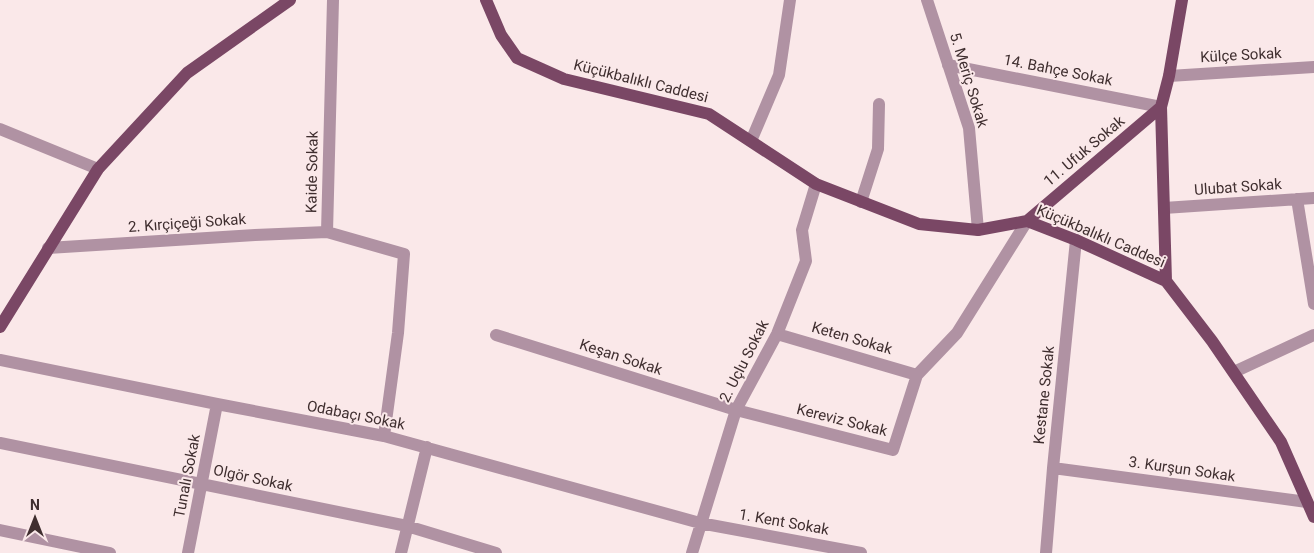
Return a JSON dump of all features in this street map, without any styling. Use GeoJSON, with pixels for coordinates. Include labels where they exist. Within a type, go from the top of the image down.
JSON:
{"type":"FeatureCollection","features":[{"type":"Feature","properties":{"kind":"main road"},"geometry":{"type":"LineString","coordinates":[[0,327],[98,169],[187,73],[290,0]]}},
{"type":"Feature","properties":{"kind":"main road","name":"Küçükbalıklı Caddesi"},"geometry":{"type":"LineString","coordinates":[[486,0],[501,36],[518,58],[564,79],[709,114],[816,184],[919,224],[978,230],[1027,221],[1076,240],[1166,281],[1212,341],[1281,442],[1314,517]]}},
{"type":"Feature","properties":{"kind":"main road"},"geometry":{"type":"LineString","coordinates":[[1166,281],[1161,107],[1169,76],[1182,0]]}},
{"type":"Feature","properties":{"kind":"main road","name":"11. Ufuk Sokak"},"geometry":{"type":"LineString","coordinates":[[1027,221],[1161,107]]}},
{"type":"Feature","properties":{"kind":"street","name":"Kaide Sokak"},"geometry":{"type":"LineString","coordinates":[[333,0],[327,232],[404,254],[398,333],[384,436]]}},
{"type":"Feature","properties":{"kind":"street"},"geometry":{"type":"LineString","coordinates":[[751,141],[779,75],[790,0]]}},
{"type":"Feature","properties":{"kind":"street","name":"5. Meriç Sokak"},"geometry":{"type":"LineString","coordinates":[[927,0],[969,128],[978,230]]}},
{"type":"Feature","properties":{"kind":"street","name":"14. Bahçe Sokak"},"geometry":{"type":"LineString","coordinates":[[948,65],[1161,107]]}},
{"type":"Feature","properties":{"kind":"street","name":"Külçe Sokak"},"geometry":{"type":"LineString","coordinates":[[1169,76],[1314,67]]}},
{"type":"Feature","properties":{"kind":"street"},"geometry":{"type":"LineString","coordinates":[[861,202],[878,149],[879,104]]}},
{"type":"Feature","properties":{"kind":"street"},"geometry":{"type":"LineString","coordinates":[[0,129],[98,169]]}},
{"type":"Feature","properties":{"kind":"street","name":"2. Uçlu Sokak"},"geometry":{"type":"LineString","coordinates":[[692,553],[736,410],[777,334],[806,261],[802,230],[816,184]]}},
{"type":"Feature","properties":{"kind":"street","name":"Ulubat Sokak"},"geometry":{"type":"LineString","coordinates":[[1164,208],[1314,198]]}},
{"type":"Feature","properties":{"kind":"street"},"geometry":{"type":"LineString","coordinates":[[1297,199],[1314,304]]}},
{"type":"Feature","properties":{"kind":"street"},"geometry":{"type":"LineString","coordinates":[[917,375],[956,333],[1027,221]]}},
{"type":"Feature","properties":{"kind":"street","name":"2. Kırçiçeği Sokak"},"geometry":{"type":"LineString","coordinates":[[48,248],[327,232]]}},
{"type":"Feature","properties":{"kind":"street","name":"Kestane Sokak"},"geometry":{"type":"LineString","coordinates":[[1046,553],[1076,240]]}},
{"type":"Feature","properties":{"kind":"street","name":"Keten Sokak"},"geometry":{"type":"LineString","coordinates":[[777,334],[917,375]]}},
{"type":"Feature","properties":{"kind":"street","name":"Keşan Sokak"},"geometry":{"type":"LineString","coordinates":[[496,335],[736,410]]}},
{"type":"Feature","properties":{"kind":"street"},"geometry":{"type":"LineString","coordinates":[[1234,372],[1314,335]]}},
{"type":"Feature","properties":{"kind":"street","name":"Odabaçı Sokak"},"geometry":{"type":"LineString","coordinates":[[0,360],[384,436],[700,523]]}},
{"type":"Feature","properties":{"kind":"street","name":"Kereviz Sokak"},"geometry":{"type":"LineString","coordinates":[[736,410],[892,450],[917,375]]}},
{"type":"Feature","properties":{"kind":"street","name":"Tunalı Sokak"},"geometry":{"type":"LineString","coordinates":[[188,553],[203,484],[217,404]]}},
{"type":"Feature","properties":{"kind":"street","name":"Olgör Sokak"},"geometry":{"type":"LineString","coordinates":[[0,443],[408,526],[496,553]]}},
{"type":"Feature","properties":{"kind":"street"},"geometry":{"type":"LineString","coordinates":[[401,553],[427,447]]}},
{"type":"Feature","properties":{"kind":"street","name":"3. Kurşun Sokak"},"geometry":{"type":"LineString","coordinates":[[1053,468],[1307,502]]}},
{"type":"Feature","properties":{"kind":"street","name":"1. Kent Sokak"},"geometry":{"type":"LineString","coordinates":[[700,523],[861,553]]}},
{"type":"Feature","properties":{"kind":"street"},"geometry":{"type":"LineString","coordinates":[[0,530],[110,553]]}}]}
